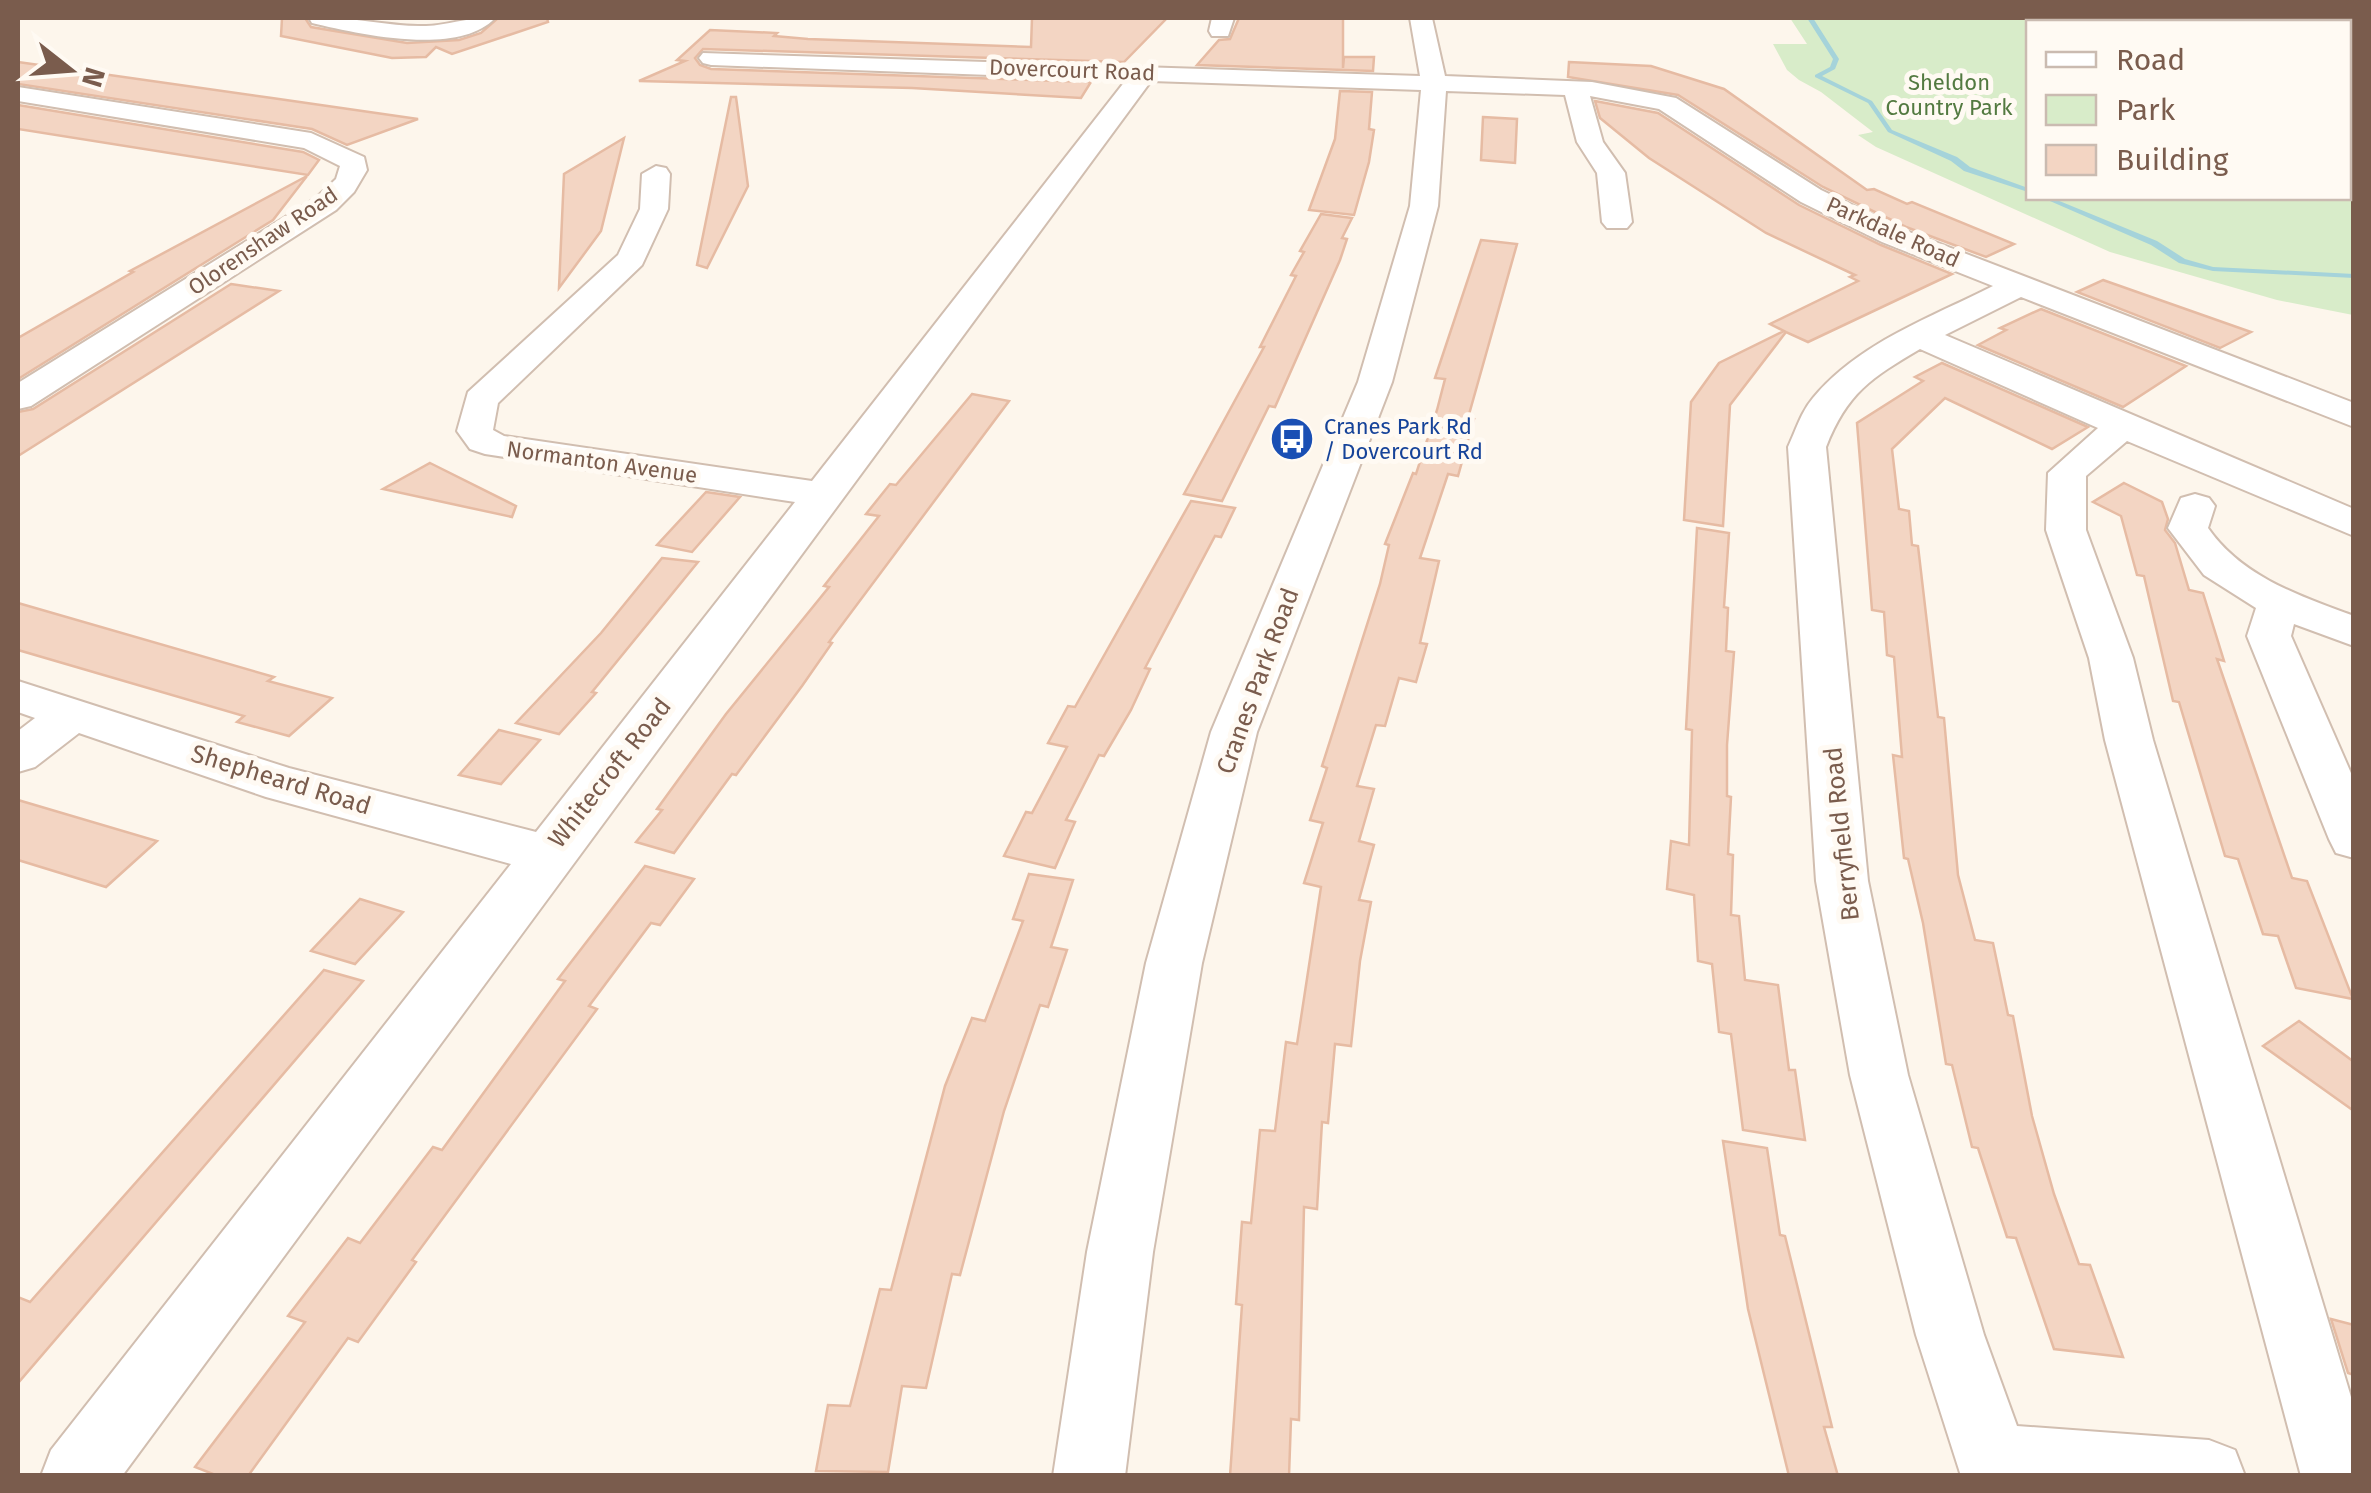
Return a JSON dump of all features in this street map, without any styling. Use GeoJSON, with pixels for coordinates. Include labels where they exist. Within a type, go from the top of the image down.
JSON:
{"type":"FeatureCollection","features":[{"type":"Feature","properties":{"kind":"street"},"geometry":{"type":"LineString","coordinates":[[320,18],[406,33],[438,32],[476,22]]}},
{"type":"Feature","properties":{"kind":"street","name":"Cranes Park Road"},"geometry":{"type":"LineString","coordinates":[[1090,1476],[1120,1252],[1174,963],[1234,732],[1380,364],[1424,206],[1434,84],[1422,18]]}},
{"type":"Feature","properties":{"kind":"street","name":"Dovercourt Road"},"geometry":{"type":"LineString","coordinates":[[711,58],[1434,84]]}},
{"type":"Feature","properties":{"kind":"street","name":"Whitecroft Road"},"geometry":{"type":"LineString","coordinates":[[78,1476],[546,854],[718,638],[822,494],[1145,72]]}},
{"type":"Feature","properties":{"kind":"street","name":"Parkdale Road"},"geometry":{"type":"LineString","coordinates":[[1434,84],[1616,91],[1667,103],[1811,196],[1893,236],[2354,416]]}},
{"type":"Feature","properties":{"kind":"street"},"geometry":{"type":"LineString","coordinates":[[1576,88],[1590,142],[1611,173],[1617,222]]}},
{"type":"Feature","properties":{"kind":"street","name":"Olorenshaw Road"},"geometry":{"type":"LineString","coordinates":[[18,94],[311,141],[346,156],[354,164],[348,184],[326,204],[18,398]]}},
{"type":"Feature","properties":{"kind":"street","name":"Normanton Avenue"},"geometry":{"type":"LineString","coordinates":[[656,174],[654,209],[630,259],[481,400],[475,431],[483,442],[498,446],[822,494]]}},
{"type":"Feature","properties":{"kind":"street","name":"Berryfield Road"},"geometry":{"type":"LineString","coordinates":[[1995,1468],[1950,1334],[1879,1075],[1842,881],[1807,447],[1824,406],[1849,381],[2018,286]]}},
{"type":"Feature","properties":{"kind":"street"},"geometry":{"type":"LineString","coordinates":[[1922,337],[2354,524]]}},
{"type":"Feature","properties":{"kind":"street"},"geometry":{"type":"LineString","coordinates":[[2122,426],[2067,473],[2066,530],[2111,658],[2129,740],[2338,1476]]}},
{"type":"Feature","properties":{"kind":"street"},"geometry":{"type":"LineString","coordinates":[[2195,506],[2188,528],[2199,549],[2234,580],[2354,632]]}},
{"type":"Feature","properties":{"kind":"street"},"geometry":{"type":"LineString","coordinates":[[2279,602],[2269,636],[2354,840]]}},
{"type":"Feature","properties":{"kind":"street","name":"Shepheard Road"},"geometry":{"type":"LineString","coordinates":[[18,696],[283,784],[546,854]]}},
{"type":"Feature","properties":{"kind":"street"},"geometry":{"type":"LineString","coordinates":[[18,755],[73,714]]}},
{"type":"Feature","properties":{"kind":"street"},"geometry":{"type":"LineString","coordinates":[[1995,1468],[2209,1476]]}},
{"type":"Feature","properties":{"kind":"green space","name":"Sheldon Country Park"},"geometry":{"type":"Polygon","coordinates":[[[1790,18],[2273,18],[2026,20],[2026,200],[2351,200],[2353,76],[2353,315],[2277,300],[2110,252],[1876,147],[1858,135],[1873,132],[1787,70],[1773,44],[1807,44],[1790,18]]]}},
{"type":"Feature","properties":{"kind":"building"},"geometry":{"type":"Polygon","coordinates":[[[282,18],[305,18],[311,27],[407,43],[459,40],[481,33],[498,18],[547,18],[548,22],[452,54],[436,47],[426,57],[392,58],[281,36],[282,18]]]}},
{"type":"Feature","properties":{"kind":"building"},"geometry":{"type":"Polygon","coordinates":[[[1032,18],[1167,18],[1124,62],[703,49],[695,58],[711,69],[1091,82],[1081,98],[912,88],[639,81],[685,61],[677,60],[710,30],[777,33],[774,36],[808,39],[1031,47],[1032,18]]]}},
{"type":"Feature","properties":{"kind":"building"},"geometry":{"type":"Polygon","coordinates":[[[1239,18],[1343,18],[1343,68],[1344,57],[1374,57],[1373,71],[1197,65],[1219,40],[1230,39],[1239,18]]]}},
{"type":"Feature","properties":{"kind":"building"},"geometry":{"type":"Polygon","coordinates":[[[18,62],[418,119],[347,145],[312,129],[18,84],[18,62]]]}},
{"type":"Feature","properties":{"kind":"building"},"geometry":{"type":"Polygon","coordinates":[[[1569,62],[1651,66],[1724,89],[1867,190],[1874,189],[1907,204],[1912,202],[2014,244],[1986,257],[1906,227],[1823,187],[1678,95],[1568,77],[1569,62]]]}},
{"type":"Feature","properties":{"kind":"building"},"geometry":{"type":"Polygon","coordinates":[[[1340,91],[1372,92],[1369,129],[1374,130],[1354,215],[1309,210],[1335,139],[1340,91]]]}},
{"type":"Feature","properties":{"kind":"building"},"geometry":{"type":"Polygon","coordinates":[[[731,97],[736,97],[748,186],[707,268],[697,265],[731,97]]]}},
{"type":"Feature","properties":{"kind":"building"},"geometry":{"type":"Polygon","coordinates":[[[1595,101],[1658,113],[1799,205],[1952,274],[1808,342],[1786,332],[1730,405],[1723,526],[1684,520],[1691,402],[1719,363],[1784,331],[1770,324],[1858,281],[1850,277],[1855,275],[1766,233],[1649,158],[1600,118],[1595,101]]]}},
{"type":"Feature","properties":{"kind":"building"},"geometry":{"type":"Polygon","coordinates":[[[18,105],[303,152],[319,160],[308,175],[18,129],[18,105]]]}},
{"type":"Feature","properties":{"kind":"building"},"geometry":{"type":"Polygon","coordinates":[[[1483,117],[1517,119],[1515,163],[1481,160],[1483,117]]]}},
{"type":"Feature","properties":{"kind":"building"},"geometry":{"type":"Polygon","coordinates":[[[624,138],[601,231],[559,288],[564,174],[624,138]]]}},
{"type":"Feature","properties":{"kind":"building"},"geometry":{"type":"Polygon","coordinates":[[[307,176],[273,220],[18,379],[18,338],[133,272],[130,271],[307,176]]]}},
{"type":"Feature","properties":{"kind":"building"},"geometry":{"type":"Polygon","coordinates":[[[1321,214],[1352,218],[1342,238],[1347,239],[1340,260],[1275,407],[1269,406],[1222,501],[1184,494],[1264,347],[1260,347],[1296,276],[1291,275],[1304,252],[1300,251],[1321,214]]]}},
{"type":"Feature","properties":{"kind":"building"},"geometry":{"type":"Polygon","coordinates":[[[1481,240],[1517,244],[1468,418],[1474,419],[1458,476],[1448,474],[1420,558],[1439,561],[1420,643],[1427,644],[1416,682],[1399,678],[1385,726],[1376,725],[1357,786],[1374,789],[1359,841],[1374,845],[1359,900],[1371,902],[1351,1046],[1335,1044],[1328,1123],[1322,1122],[1317,1209],[1304,1207],[1299,1420],[1291,1419],[1289,1476],[1230,1476],[1242,1305],[1236,1304],[1242,1222],[1251,1223],[1260,1130],[1275,1131],[1286,1042],[1297,1044],[1321,887],[1304,883],[1323,823],[1310,820],[1327,768],[1322,766],[1380,584],[1389,545],[1385,544],[1413,473],[1416,474],[1437,410],[1445,379],[1435,378],[1481,240]]]}},
{"type":"Feature","properties":{"kind":"building"},"geometry":{"type":"Polygon","coordinates":[[[2103,280],[2251,332],[2220,348],[2077,292],[2103,280]]]}},
{"type":"Feature","properties":{"kind":"building"},"geometry":{"type":"Polygon","coordinates":[[[231,284],[279,291],[18,456],[18,412],[33,409],[231,284]]]}},
{"type":"Feature","properties":{"kind":"building"},"geometry":{"type":"Polygon","coordinates":[[[2041,309],[2186,366],[2123,407],[1978,345],[2006,330],[2000,328],[2041,309]]]}},
{"type":"Feature","properties":{"kind":"building"},"geometry":{"type":"Polygon","coordinates":[[[1942,363],[2088,427],[2052,449],[1945,398],[1892,449],[1899,509],[1909,511],[1912,545],[1918,546],[1938,717],[1944,718],[1958,875],[1975,940],[1993,943],[2054,1194],[2079,1264],[2090,1265],[2123,1357],[2054,1349],[2016,1238],[2007,1237],[1978,1148],[1972,1147],[1952,1065],[1946,1064],[1923,923],[1908,859],[1904,858],[1893,755],[1902,757],[1894,657],[1887,655],[1884,612],[1872,610],[1857,423],[1923,381],[1915,377],[1942,363]]]}},
{"type":"Feature","properties":{"kind":"building"},"geometry":{"type":"Polygon","coordinates":[[[972,394],[1009,401],[829,642],[832,643],[736,775],[732,774],[674,853],[636,842],[726,714],[829,587],[824,586],[879,516],[866,514],[890,484],[896,485],[972,394]]]}},
{"type":"Feature","properties":{"kind":"building"},"geometry":{"type":"Polygon","coordinates":[[[430,463],[516,506],[512,517],[383,489],[430,463]]]}},
{"type":"Feature","properties":{"kind":"building"},"geometry":{"type":"Polygon","coordinates":[[[2124,483],[2162,502],[2168,519],[2165,530],[2175,543],[2189,590],[2203,593],[2224,661],[2217,659],[2292,878],[2307,881],[2353,999],[2296,988],[2278,936],[2263,934],[2238,859],[2225,856],[2179,702],[2173,701],[2144,576],[2137,575],[2121,516],[2093,502],[2124,483]]]}},
{"type":"Feature","properties":{"kind":"building"},"geometry":{"type":"Polygon","coordinates":[[[706,492],[740,497],[692,552],[657,545],[706,492]]]}},
{"type":"Feature","properties":{"kind":"building"},"geometry":{"type":"Polygon","coordinates":[[[1191,501],[1235,508],[1221,537],[1215,536],[1145,668],[1150,669],[1131,710],[1104,756],[1099,755],[1066,820],[1075,822],[1055,868],[1004,856],[1067,747],[1048,743],[1068,706],[1075,707],[1191,501]]]}},
{"type":"Feature","properties":{"kind":"building"},"geometry":{"type":"Polygon","coordinates":[[[1697,528],[1729,533],[1724,607],[1728,608],[1726,651],[1734,652],[1727,745],[1727,796],[1731,797],[1728,854],[1733,855],[1731,915],[1739,916],[1745,980],[1778,985],[1789,1070],[1795,1070],[1805,1140],[1743,1130],[1731,1034],[1719,1032],[1712,964],[1698,961],[1694,895],[1667,889],[1671,841],[1689,845],[1692,730],[1686,729],[1697,528]]]}},
{"type":"Feature","properties":{"kind":"building"},"geometry":{"type":"Polygon","coordinates":[[[662,558],[698,562],[592,692],[596,693],[559,734],[516,723],[601,633],[662,558]]]}},
{"type":"Feature","properties":{"kind":"building"},"geometry":{"type":"Polygon","coordinates":[[[18,603],[274,677],[268,681],[332,698],[289,736],[237,722],[244,716],[18,650],[18,603]]]}},
{"type":"Feature","properties":{"kind":"building"},"geometry":{"type":"Polygon","coordinates":[[[499,730],[540,740],[501,784],[459,775],[499,730]]]}},
{"type":"Feature","properties":{"kind":"building"},"geometry":{"type":"Polygon","coordinates":[[[18,800],[157,841],[106,887],[18,860],[18,800]]]}},
{"type":"Feature","properties":{"kind":"building"},"geometry":{"type":"Polygon","coordinates":[[[645,866],[694,879],[660,925],[651,923],[589,1006],[597,1009],[412,1260],[416,1262],[358,1342],[348,1338],[248,1476],[218,1476],[195,1467],[305,1322],[288,1316],[348,1238],[360,1243],[433,1147],[442,1150],[565,981],[558,979],[645,866]]]}},
{"type":"Feature","properties":{"kind":"building"},"geometry":{"type":"Polygon","coordinates":[[[1029,874],[1073,880],[1051,947],[1067,950],[1048,1007],[1040,1005],[1004,1111],[960,1275],[952,1274],[926,1388],[902,1386],[888,1472],[816,1471],[828,1405],[850,1406],[880,1289],[891,1290],[945,1086],[972,1018],[985,1021],[1023,921],[1013,919],[1029,874]]]}},
{"type":"Feature","properties":{"kind":"building"},"geometry":{"type":"Polygon","coordinates":[[[360,899],[403,912],[355,964],[311,951],[360,899]]]}},
{"type":"Feature","properties":{"kind":"building"},"geometry":{"type":"Polygon","coordinates":[[[324,970],[363,981],[18,1383],[18,1297],[30,1302],[324,970]]]}},
{"type":"Feature","properties":{"kind":"building"},"geometry":{"type":"Polygon","coordinates":[[[2299,1021],[2354,1062],[2354,1111],[2263,1046],[2299,1021]]]}},
{"type":"Feature","properties":{"kind":"building"},"geometry":{"type":"Polygon","coordinates":[[[1723,1141],[1767,1148],[1780,1235],[1785,1236],[1832,1427],[1824,1427],[1838,1476],[1789,1476],[1748,1309],[1723,1141]]]}},
{"type":"Feature","properties":{"kind":"building"},"geometry":{"type":"Polygon","coordinates":[[[2331,1319],[2354,1325],[2354,1375],[2348,1373],[2331,1319]]]}},
{"type":"Feature","properties":{"kind":"waterway"},"geometry":{"type":"LineString","coordinates":[[1810,18],[1836,59],[1833,68],[1817,76],[1870,102],[1890,131],[1954,159],[1967,169],[2026,189]]}},
{"type":"Feature","properties":{"kind":"waterway"},"geometry":{"type":"LineString","coordinates":[[2052,200],[2154,243],[2182,261],[2213,269],[2354,276]]}},
{"type":"Feature","properties":{"kind":"place","name":"Cranes Park Rd / Dovercourt Rd"},"geometry":{"type":"Point","coordinates":[1292,439]}}]}
